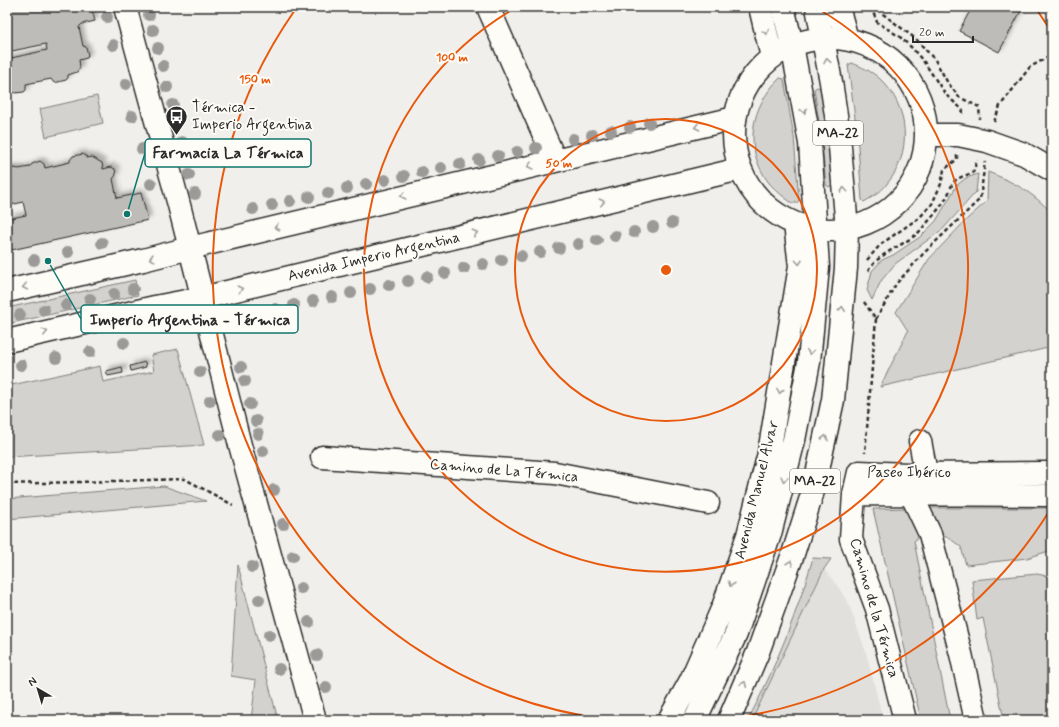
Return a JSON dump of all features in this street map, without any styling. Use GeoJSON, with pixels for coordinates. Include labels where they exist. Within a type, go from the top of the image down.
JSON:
{"type":"FeatureCollection","features":[{"type":"Feature","properties":{"kind":"main road"},"geometry":{"type":"LineString","coordinates":[[125,7],[190,248],[240,445],[315,720]]}},
{"type":"Feature","properties":{"kind":"main road"},"geometry":{"type":"LineString","coordinates":[[488,7],[555,160]]}},
{"type":"Feature","properties":{"kind":"main road"},"geometry":{"type":"LineString","coordinates":[[760,7],[772,57]]}},
{"type":"Feature","properties":{"kind":"main road","name":"MA-22"},"geometry":{"type":"LineString","coordinates":[[783,7],[792,45],[810,143],[816,229]]}},
{"type":"Feature","properties":{"kind":"main road","name":"MA-22"},"geometry":{"type":"LineString","coordinates":[[729,720],[758,652],[793,554],[814,488],[833,400],[844,284],[847,229],[839,135],[817,7]]}},
{"type":"Feature","properties":{"kind":"main road"},"geometry":{"type":"LineString","coordinates":[[838,7],[847,39]]}},
{"type":"Feature","properties":{"kind":"main road"},"geometry":{"type":"LineString","coordinates":[[823,37],[847,39],[872,46],[895,62],[913,84],[923,108],[927,135],[922,162],[910,187],[891,208],[869,221],[847,229],[816,229],[795,224],[775,213],[755,195],[740,169],[734,143],[735,118],[744,91],[760,68],[772,57],[792,45],[823,37]]}},
{"type":"Feature","properties":{"kind":"main road"},"geometry":{"type":"LineString","coordinates":[[7,291],[143,260],[735,118]]}},
{"type":"Feature","properties":{"kind":"main road"},"geometry":{"type":"LineString","coordinates":[[927,135],[958,135],[987,141],[1024,154],[1052,170]]}},
{"type":"Feature","properties":{"kind":"main road","name":"Avenida Imperio Argentina"},"geometry":{"type":"LineString","coordinates":[[7,341],[155,307],[202,298],[740,169]]}},
{"type":"Feature","properties":{"kind":"main road","name":"Avenida Manuel Alvar"},"geometry":{"type":"LineString","coordinates":[[673,713],[692,680],[723,607],[748,535],[769,453],[800,266],[795,224]]}},
{"type":"Feature","properties":{"kind":"main road","name":"Avenida Manuel Alvar"},"geometry":{"type":"LineString","coordinates":[[695,720],[736,634],[770,534],[794,440],[809,362],[818,266],[816,229]]}},
{"type":"Feature","properties":{"kind":"main road"},"geometry":{"type":"LineString","coordinates":[[920,441],[926,473]]}},
{"type":"Feature","properties":{"kind":"main road","name":"Camino de La Térmica"},"geometry":{"type":"LineString","coordinates":[[322,457],[555,473],[708,503]]}},
{"type":"Feature","properties":{"kind":"main road","name":"Paseo Ibérico"},"geometry":{"type":"LineString","coordinates":[[859,472],[1052,473]]}},
{"type":"Feature","properties":{"kind":"main road","name":"Camino de la Térmica"},"geometry":{"type":"LineString","coordinates":[[859,472],[854,494],[851,539],[877,609],[905,720]]}},
{"type":"Feature","properties":{"kind":"main road"},"geometry":{"type":"LineString","coordinates":[[854,494],[1052,494]]}},
{"type":"Feature","properties":{"kind":"main road"},"geometry":{"type":"LineString","coordinates":[[911,494],[930,534],[962,654],[976,720]]}},
{"type":"Feature","properties":{"kind":"main road"},"geometry":{"type":"LineString","coordinates":[[673,713],[736,634]]}},
{"type":"Feature","properties":{"kind":"path"},"geometry":{"type":"LineString","coordinates":[[860,298],[876,319],[896,284],[980,199],[987,141],[1000,106],[1030,67],[1052,55]]}},
{"type":"Feature","properties":{"kind":"path","name":"Paseo Ibérico"},"geometry":{"type":"LineString","coordinates":[[859,472],[866,450],[876,319]]}},
{"type":"Feature","properties":{"kind":"path"},"geometry":{"type":"LineString","coordinates":[[7,484],[185,479],[237,508]]}},
{"type":"Feature","properties":{"kind":"shaded area"},"geometry":{"type":"Polygon","coordinates":[[[852,63],[873,73],[889,89],[897,102],[902,116],[904,130],[904,145],[901,159],[895,173],[876,195],[864,202],[862,200],[857,133],[848,65],[852,63]]]}},
{"type":"Feature","properties":{"kind":"shaded area"},"geometry":{"type":"Polygon","coordinates":[[[780,78],[784,79],[794,137],[799,200],[797,203],[792,203],[769,183],[761,170],[753,142],[756,115],[770,89],[780,78]]]}},
{"type":"Feature","properties":{"kind":"shaded area"},"geometry":{"type":"Polygon","coordinates":[[[817,87],[821,88],[829,132],[832,185],[829,187],[826,185],[821,135],[814,89],[817,87]]]}},
{"type":"Feature","properties":{"kind":"shaded area"},"geometry":{"type":"Polygon","coordinates":[[[97,96],[103,123],[46,137],[40,109],[97,96]]]}},
{"type":"Feature","properties":{"kind":"shaded area"},"geometry":{"type":"Polygon","coordinates":[[[988,172],[1030,193],[1052,213],[1052,347],[880,387],[908,331],[896,312],[929,259],[967,219],[987,201],[988,172]]]}},
{"type":"Feature","properties":{"kind":"shaded area"},"geometry":{"type":"Polygon","coordinates":[[[978,174],[976,192],[943,229],[895,264],[881,281],[872,300],[867,290],[872,271],[882,260],[893,255],[920,237],[936,221],[957,185],[966,178],[978,174]]]}},
{"type":"Feature","properties":{"kind":"shaded area"},"geometry":{"type":"Polygon","coordinates":[[[135,280],[138,295],[7,324],[7,308],[135,280]]]}},
{"type":"Feature","properties":{"kind":"shaded area"},"geometry":{"type":"Polygon","coordinates":[[[178,349],[204,445],[7,457],[7,386],[100,366],[103,382],[154,371],[151,355],[178,349]]]}},
{"type":"Feature","properties":{"kind":"shaded area"},"geometry":{"type":"Polygon","coordinates":[[[164,486],[206,501],[7,519],[7,499],[164,486]]]}},
{"type":"Feature","properties":{"kind":"shaded area"},"geometry":{"type":"Polygon","coordinates":[[[910,508],[924,533],[914,541],[950,720],[921,720],[873,509],[910,508]]]}},
{"type":"Feature","properties":{"kind":"shaded area"},"geometry":{"type":"Polygon","coordinates":[[[925,508],[1052,508],[1052,550],[1027,558],[966,565],[961,547],[948,537],[937,537],[925,508]]]}},
{"type":"Feature","properties":{"kind":"shaded area"},"geometry":{"type":"Polygon","coordinates":[[[813,558],[831,559],[824,569],[752,720],[748,720],[785,640],[813,558]]]}},
{"type":"Feature","properties":{"kind":"shaded area"},"geometry":{"type":"Polygon","coordinates":[[[238,565],[278,720],[251,720],[256,680],[231,676],[238,565]]]}},
{"type":"Feature","properties":{"kind":"shaded area"},"geometry":{"type":"Polygon","coordinates":[[[824,569],[839,588],[849,605],[866,652],[883,720],[752,720],[824,569]]]}},
{"type":"Feature","properties":{"kind":"shaded area"},"geometry":{"type":"Polygon","coordinates":[[[1037,574],[1052,577],[1052,720],[1004,720],[983,618],[977,620],[972,580],[1037,574]]]}},
{"type":"Feature","properties":{"kind":"building"},"geometry":{"type":"Polygon","coordinates":[[[7,7],[91,7],[95,21],[82,24],[79,27],[83,46],[86,47],[88,55],[87,58],[79,60],[80,67],[77,72],[68,75],[66,80],[54,83],[51,79],[26,84],[26,90],[24,92],[15,93],[12,91],[7,93],[7,59],[47,50],[46,44],[7,52],[7,7]]]}},
{"type":"Feature","properties":{"kind":"building"},"geometry":{"type":"Polygon","coordinates":[[[972,7],[1023,7],[999,52],[959,31],[972,7]]]}},
{"type":"Feature","properties":{"kind":"building"},"geometry":{"type":"Polygon","coordinates":[[[83,154],[87,158],[92,157],[102,163],[103,169],[111,167],[115,169],[116,175],[113,179],[117,198],[141,193],[148,220],[7,251],[7,219],[26,215],[23,202],[7,206],[7,169],[30,167],[32,164],[40,161],[44,164],[45,168],[70,162],[73,156],[83,154]]]}},
{"type":"Feature","properties":{"kind":"building"},"geometry":{"type":"Polygon","coordinates":[[[145,362],[146,367],[131,371],[130,366],[145,362]]]}},
{"type":"Feature","properties":{"kind":"building"},"geometry":{"type":"Polygon","coordinates":[[[122,367],[123,373],[108,376],[106,371],[122,367]]]}},
{"type":"Feature","properties":{"kind":"place","name":"Térmica - Imperio Argentina"},"geometry":{"type":"Point","coordinates":[176,136]}},
{"type":"Feature","properties":{"kind":"place","name":"Farmacia La Térmica"},"geometry":{"type":"Point","coordinates":[127,214]}},
{"type":"Feature","properties":{"kind":"place","name":"Imperio Argentina - Térmica"},"geometry":{"type":"Point","coordinates":[48,261]}}]}
